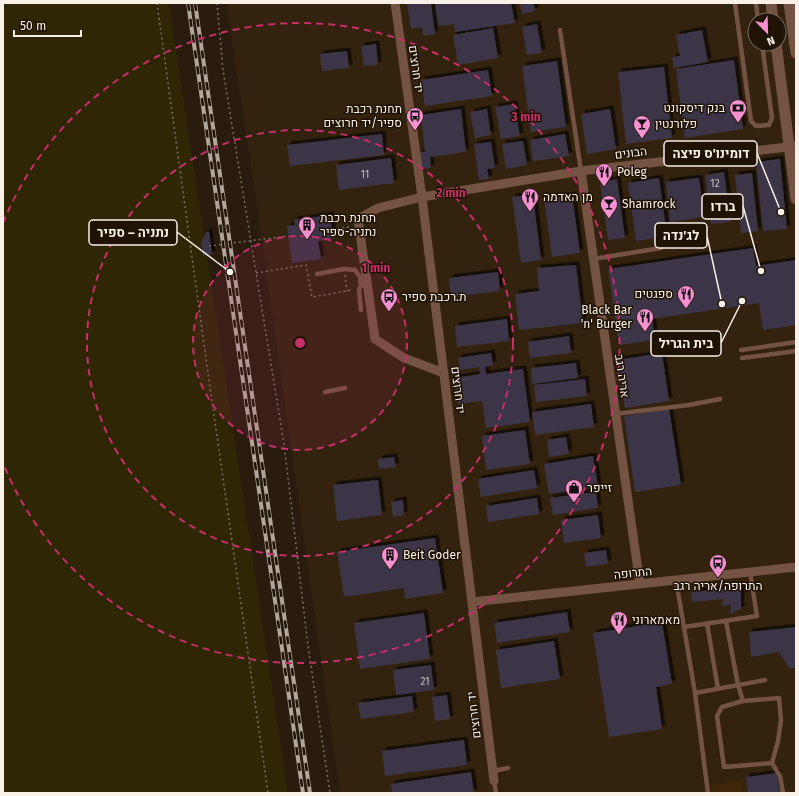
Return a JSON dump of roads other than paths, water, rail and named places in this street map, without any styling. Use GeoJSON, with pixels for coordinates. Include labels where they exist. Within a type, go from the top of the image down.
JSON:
{"type":"FeatureCollection","features":[{"type":"Feature","properties":{"kind":"street","name":"יד חרוצים"},"geometry":{"type":"LineString","coordinates":[[395,3],[422,197],[494,781]]}},
{"type":"Feature","properties":{"kind":"street"},"geometry":{"type":"LineString","coordinates":[[789,3],[796,53]]}},
{"type":"Feature","properties":{"kind":"street"},"geometry":{"type":"LineString","coordinates":[[777,52],[793,146],[796,199]]}},
{"type":"Feature","properties":{"kind":"street","name":"הבונים"},"geometry":{"type":"LineString","coordinates":[[444,373],[404,358],[375,339],[358,219],[378,208],[422,197],[580,171],[793,146]]}},
{"type":"Feature","properties":{"kind":"street","name":"אריה רגב"},"geometry":{"type":"LineString","coordinates":[[580,171],[640,584]]}},
{"type":"Feature","properties":{"kind":"street","name":"התרופה"},"geometry":{"type":"LineString","coordinates":[[472,602],[796,566]]}},
{"type":"Feature","properties":{"kind":"lane"},"geometry":{"type":"LineString","coordinates":[[735,3],[751,121],[756,126],[768,125],[772,118],[763,52]]}},
{"type":"Feature","properties":{"kind":"lane"},"geometry":{"type":"LineString","coordinates":[[560,30],[580,171]]}},
{"type":"Feature","properties":{"kind":"lane"},"geometry":{"type":"LineString","coordinates":[[593,259],[661,248]]}},
{"type":"Feature","properties":{"kind":"lane"},"geometry":{"type":"LineString","coordinates":[[317,274],[344,269],[355,270],[360,277],[361,286],[359,289],[361,310]]}},
{"type":"Feature","properties":{"kind":"lane"},"geometry":{"type":"LineString","coordinates":[[741,350],[796,342]]}},
{"type":"Feature","properties":{"kind":"lane"},"geometry":{"type":"LineString","coordinates":[[742,358],[796,351]]}},
{"type":"Feature","properties":{"kind":"lane"},"geometry":{"type":"LineString","coordinates":[[324,392],[345,388]]}},
{"type":"Feature","properties":{"kind":"lane"},"geometry":{"type":"LineString","coordinates":[[615,414],[689,405],[720,399]]}},
{"type":"Feature","properties":{"kind":"lane"},"geometry":{"type":"LineString","coordinates":[[684,627],[757,616],[750,572]]}},
{"type":"Feature","properties":{"kind":"lane"},"geometry":{"type":"LineString","coordinates":[[676,580],[695,693],[708,793]]}},
{"type":"Feature","properties":{"kind":"lane"},"geometry":{"type":"LineString","coordinates":[[726,621],[738,685],[743,701]]}},
{"type":"Feature","properties":{"kind":"lane"},"geometry":{"type":"LineString","coordinates":[[707,623],[718,689]]}},
{"type":"Feature","properties":{"kind":"lane"},"geometry":{"type":"LineString","coordinates":[[695,693],[765,680]]}},
{"type":"Feature","properties":{"kind":"lane"},"geometry":{"type":"LineString","coordinates":[[772,763],[724,768],[717,716],[722,707],[743,701],[779,698],[781,720],[778,741],[772,763],[780,776],[783,793]]}},
{"type":"Feature","properties":{"kind":"lane"},"geometry":{"type":"LineString","coordinates":[[493,771],[508,768]]}},
{"type":"Feature","properties":{"kind":"lane"},"geometry":{"type":"LineString","coordinates":[[494,781],[496,793]]}},
{"type":"Feature","properties":{"kind":"railway"},"geometry":{"type":"LineString","coordinates":[[188,3],[303,793]]}},
{"type":"Feature","properties":{"kind":"railway"},"geometry":{"type":"LineString","coordinates":[[195,3],[310,793]]}},
{"type":"Feature","properties":{"kind":"place","name":"בנק דיסקונט"},"geometry":{"type":"Point","coordinates":[738,123]}},
{"type":"Feature","properties":{"kind":"place","name":"תחנת רכבת ספיר/יד חרוצים"},"geometry":{"type":"Point","coordinates":[415,131]}},
{"type":"Feature","properties":{"kind":"place","name":"פלורנטין"},"geometry":{"type":"Point","coordinates":[642,139]}},
{"type":"Feature","properties":{"kind":"place","name":"Poleg"},"geometry":{"type":"Point","coordinates":[604,187]}},
{"type":"Feature","properties":{"kind":"place","name":"מן האדמה"},"geometry":{"type":"Point","coordinates":[530,212]}},
{"type":"Feature","properties":{"kind":"place","name":"דומינו'ס פיצה"},"geometry":{"type":"Point","coordinates":[781,212]}},
{"type":"Feature","properties":{"kind":"place","name":"Shamrock"},"geometry":{"type":"Point","coordinates":[609,219]}},
{"type":"Feature","properties":{"kind":"place","name":"תחנת רכבת נתניה-ספיר"},"geometry":{"type":"Point","coordinates":[307,240]}},
{"type":"Feature","properties":{"kind":"place","name":"ברדו"},"geometry":{"type":"Point","coordinates":[761,271]}},
{"type":"Feature","properties":{"kind":"place","name":"נתניה – ספיר"},"geometry":{"type":"Point","coordinates":[230,272]}},
{"type":"Feature","properties":{"kind":"place","name":"בית הגריל"},"geometry":{"type":"Point","coordinates":[742,301]}},
{"type":"Feature","properties":{"kind":"place","name":"לג'נדה"},"geometry":{"type":"Point","coordinates":[722,304]}},
{"type":"Feature","properties":{"kind":"place","name":"ספגטים"},"geometry":{"type":"Point","coordinates":[686,309]}},
{"type":"Feature","properties":{"kind":"place","name":"ת.רכבת ספיר"},"geometry":{"type":"Point","coordinates":[389,312]}},
{"type":"Feature","properties":{"kind":"place","name":"Black Bar 'n' Burger"},"geometry":{"type":"Point","coordinates":[645,332]}},
{"type":"Feature","properties":{"kind":"place","name":"זייפר"},"geometry":{"type":"Point","coordinates":[574,503]}},
{"type":"Feature","properties":{"kind":"place","name":"Beit Goder"},"geometry":{"type":"Point","coordinates":[390,570]}},
{"type":"Feature","properties":{"kind":"place","name":"התרופה/אריה רגב"},"geometry":{"type":"Point","coordinates":[718,578]}},
{"type":"Feature","properties":{"kind":"place","name":"מאמארוני"},"geometry":{"type":"Point","coordinates":[619,635]}}]}
